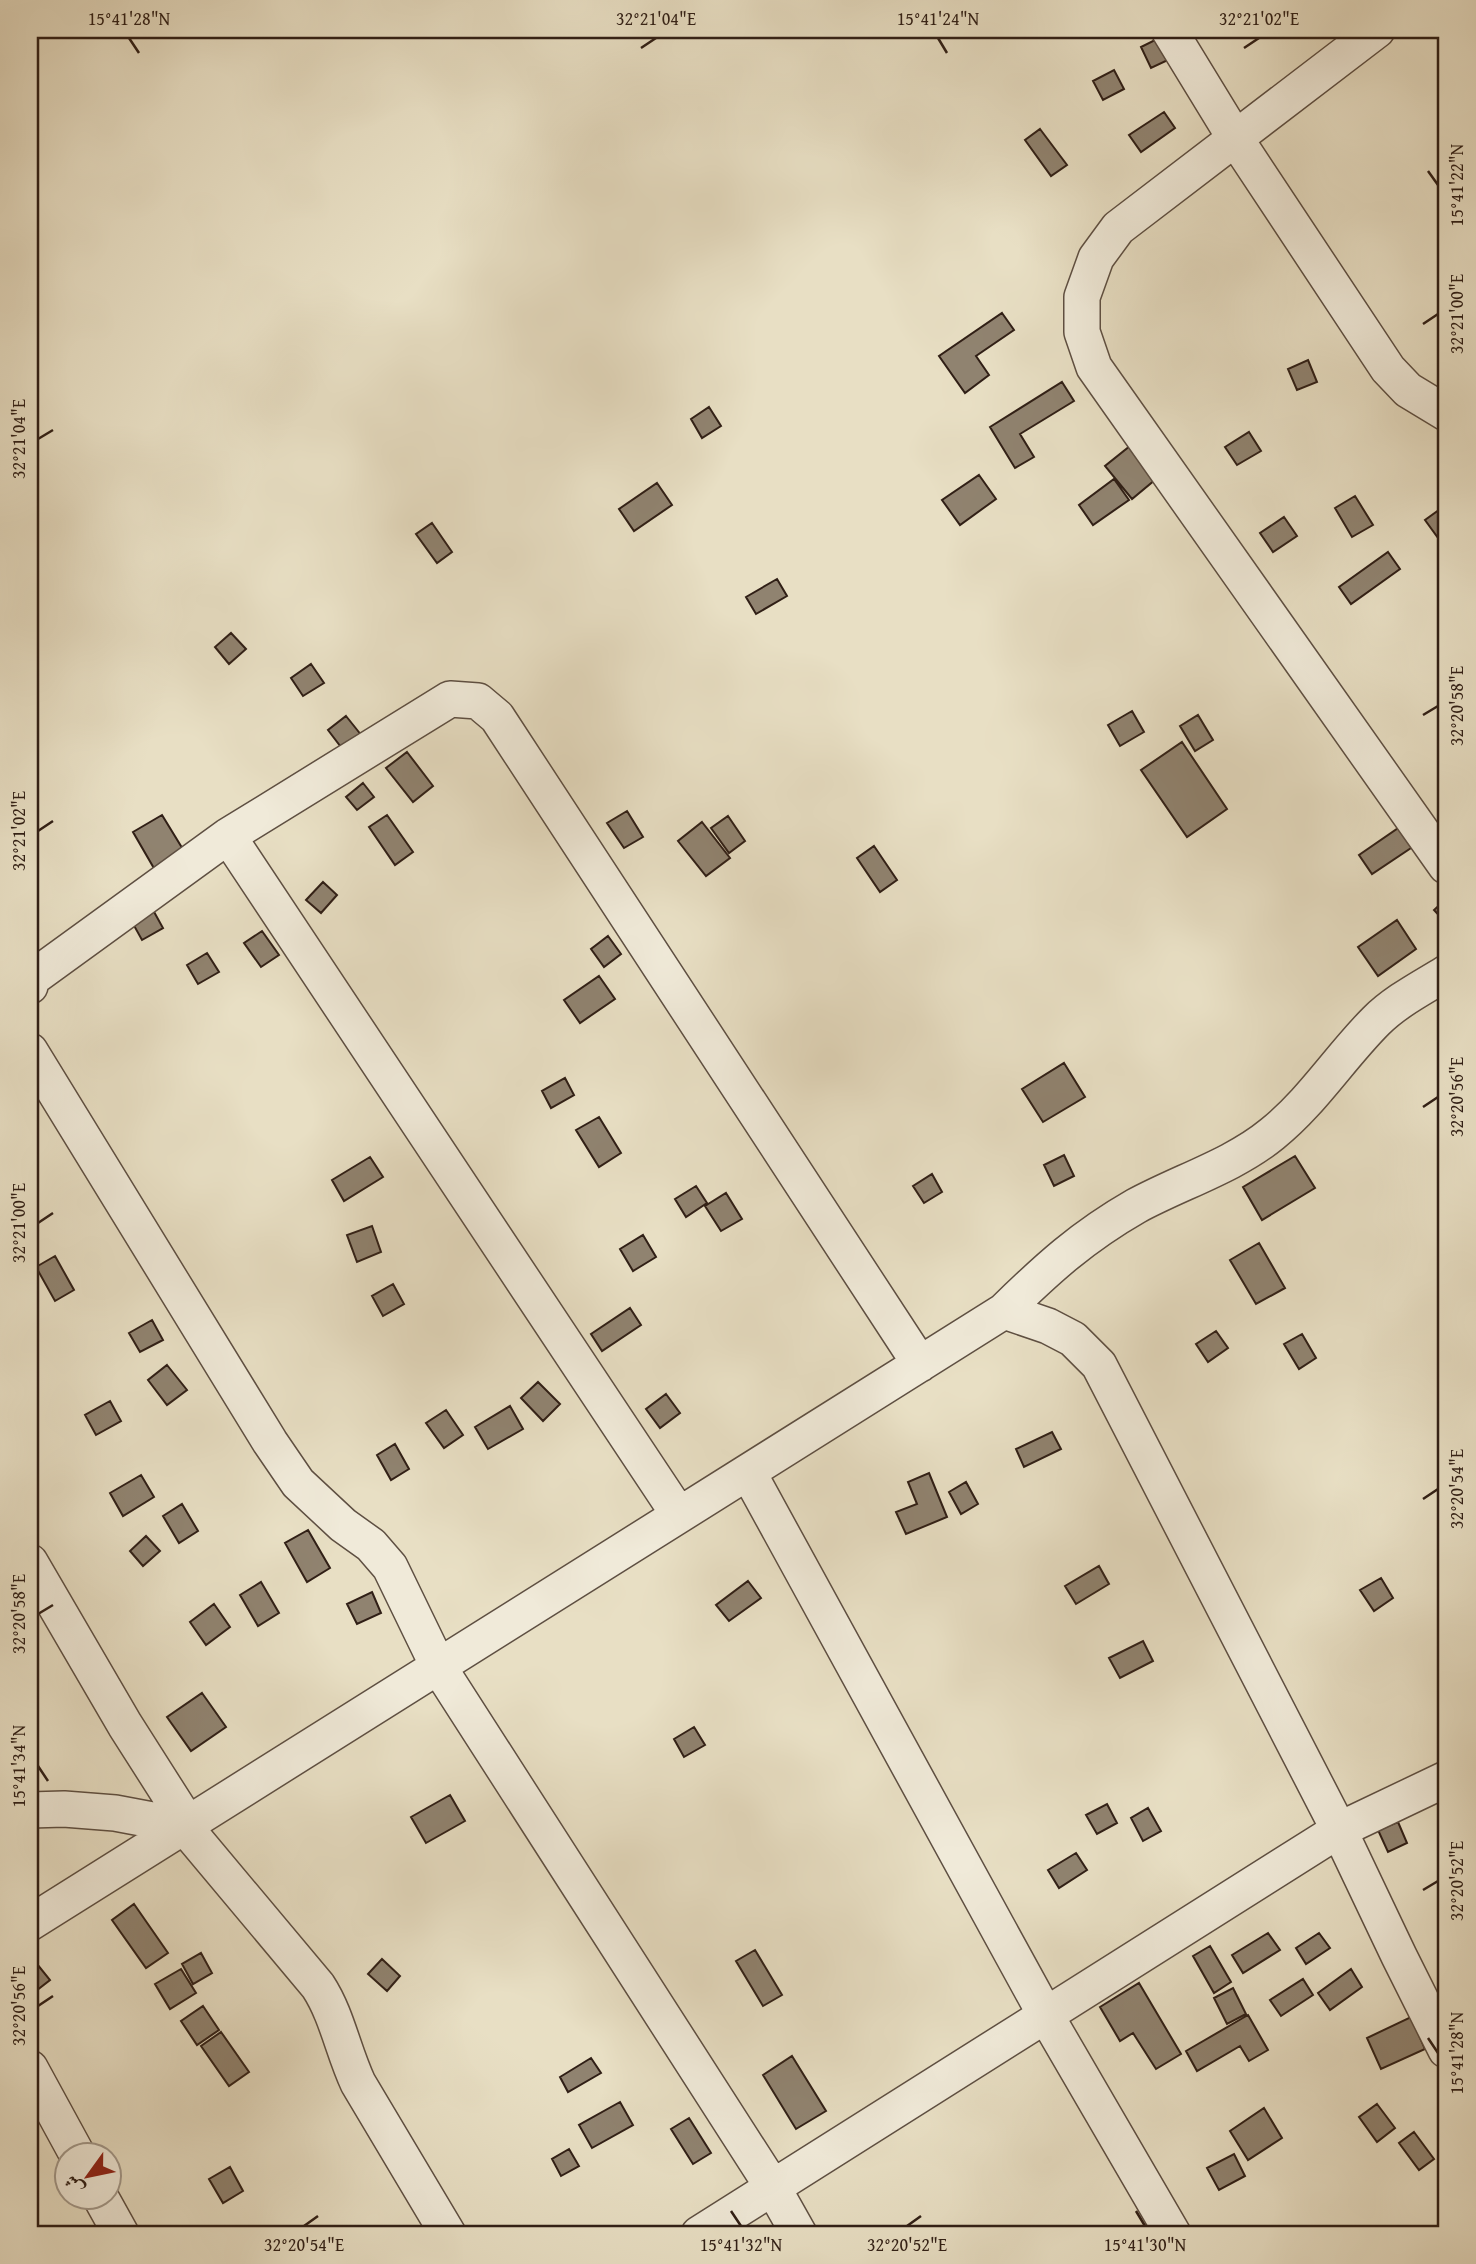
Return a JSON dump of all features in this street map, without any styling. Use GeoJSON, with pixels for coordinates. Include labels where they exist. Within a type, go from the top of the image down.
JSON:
{"type":"FeatureCollection","features":[{"type":"Feature","properties":{"kind":"street"},"geometry":{"type":"LineString","coordinates":[[1168,30],[1235,138],[1388,369],[1408,390],[1446,413]]}},
{"type":"Feature","properties":{"kind":"street"},"geometry":{"type":"LineString","coordinates":[[1377,30],[1118,228],[1096,258],[1082,297],[1082,332],[1094,366],[1446,866]]}},
{"type":"Feature","properties":{"kind":"street"},"geometry":{"type":"LineString","coordinates":[[30,986],[31,979],[228,836],[450,699],[478,701],[497,717],[920,1364]]}},
{"type":"Feature","properties":{"kind":"street"},"geometry":{"type":"LineString","coordinates":[[228,836],[679,1515]]}},
{"type":"Feature","properties":{"kind":"street"},"geometry":{"type":"LineString","coordinates":[[30,1923],[1004,1311],[1057,1259],[1092,1232],[1138,1205],[1244,1153],[1271,1135],[1298,1110],[1378,1019],[1446,973]]}},
{"type":"Feature","properties":{"kind":"street"},"geometry":{"type":"LineString","coordinates":[[30,1051],[270,1442],[298,1483],[343,1525],[371,1545],[390,1567],[438,1666],[772,2186],[799,2234]]}},
{"type":"Feature","properties":{"kind":"street"},"geometry":{"type":"LineString","coordinates":[[1004,1311],[1048,1326],[1073,1339],[1099,1365],[1339,1830],[1446,2050]]}},
{"type":"Feature","properties":{"kind":"street"},"geometry":{"type":"LineString","coordinates":[[748,1472],[1045,2014],[1173,2234]]}},
{"type":"Feature","properties":{"kind":"street"},"geometry":{"type":"LineString","coordinates":[[30,1562],[186,1825],[329,2001],[347,2061],[358,2083],[448,2234]]}},
{"type":"Feature","properties":{"kind":"street"},"geometry":{"type":"LineString","coordinates":[[699,2234],[1339,1830],[1446,1779]]}},
{"type":"Feature","properties":{"kind":"street"},"geometry":{"type":"LineString","coordinates":[[30,1810],[64,1809],[115,1813],[186,1825]]}},
{"type":"Feature","properties":{"kind":"street"},"geometry":{"type":"LineString","coordinates":[[30,2068],[71,2142]]}},
{"type":"Feature","properties":{"kind":"street"},"geometry":{"type":"LineString","coordinates":[[109,2212],[121,2234]]}},
{"type":"Feature","properties":{"kind":"building"},"geometry":{"type":"Polygon","coordinates":[[[1159,38],[1170,59],[1151,68],[1141,47],[1159,38]]]}},
{"type":"Feature","properties":{"kind":"building"},"geometry":{"type":"Polygon","coordinates":[[[1114,70],[1124,89],[1103,100],[1093,81],[1114,70]]]}},
{"type":"Feature","properties":{"kind":"building"},"geometry":{"type":"Polygon","coordinates":[[[1164,112],[1175,128],[1141,152],[1129,135],[1164,112]]]}},
{"type":"Feature","properties":{"kind":"building"},"geometry":{"type":"Polygon","coordinates":[[[1040,129],[1067,165],[1051,176],[1025,140],[1040,129]]]}},
{"type":"Feature","properties":{"kind":"building"},"geometry":{"type":"Polygon","coordinates":[[[1002,313],[1014,330],[976,356],[989,375],[965,393],[939,356],[1002,313]]]}},
{"type":"Feature","properties":{"kind":"building"},"geometry":{"type":"Polygon","coordinates":[[[1308,360],[1317,382],[1297,390],[1288,369],[1308,360]]]}},
{"type":"Feature","properties":{"kind":"building"},"geometry":{"type":"Polygon","coordinates":[[[1062,382],[1074,401],[1020,434],[1034,457],[1015,468],[990,427],[1062,382]]]}},
{"type":"Feature","properties":{"kind":"building"},"geometry":{"type":"Polygon","coordinates":[[[709,407],[721,426],[702,438],[691,419],[709,407]]]}},
{"type":"Feature","properties":{"kind":"building"},"geometry":{"type":"Polygon","coordinates":[[[1249,432],[1261,451],[1237,465],[1225,447],[1249,432]]]}},
{"type":"Feature","properties":{"kind":"building"},"geometry":{"type":"Polygon","coordinates":[[[1130,446],[1156,479],[1132,499],[1105,466],[1130,446]]]}},
{"type":"Feature","properties":{"kind":"building"},"geometry":{"type":"Polygon","coordinates":[[[979,475],[996,499],[960,525],[942,500],[979,475]]]}},
{"type":"Feature","properties":{"kind":"building"},"geometry":{"type":"Polygon","coordinates":[[[1114,479],[1129,500],[1093,525],[1079,505],[1114,479]]]}},
{"type":"Feature","properties":{"kind":"building"},"geometry":{"type":"Polygon","coordinates":[[[657,483],[672,505],[634,531],[619,509],[657,483]]]}},
{"type":"Feature","properties":{"kind":"building"},"geometry":{"type":"Polygon","coordinates":[[[1355,496],[1373,525],[1352,537],[1335,508],[1355,496]]]}},
{"type":"Feature","properties":{"kind":"building"},"geometry":{"type":"Polygon","coordinates":[[[1443,507],[1446,512],[1446,538],[1441,542],[1425,520],[1443,507]]]}},
{"type":"Feature","properties":{"kind":"building"},"geometry":{"type":"Polygon","coordinates":[[[1284,517],[1297,536],[1273,552],[1260,533],[1284,517]]]}},
{"type":"Feature","properties":{"kind":"building"},"geometry":{"type":"Polygon","coordinates":[[[432,523],[452,552],[437,563],[416,534],[432,523]]]}},
{"type":"Feature","properties":{"kind":"building"},"geometry":{"type":"Polygon","coordinates":[[[1388,552],[1400,569],[1351,604],[1339,587],[1388,552]]]}},
{"type":"Feature","properties":{"kind":"building"},"geometry":{"type":"Polygon","coordinates":[[[777,579],[787,596],[756,614],[746,597],[777,579]]]}},
{"type":"Feature","properties":{"kind":"building"},"geometry":{"type":"Polygon","coordinates":[[[231,633],[246,649],[229,664],[215,647],[231,633]]]}},
{"type":"Feature","properties":{"kind":"building"},"geometry":{"type":"Polygon","coordinates":[[[311,664],[324,683],[303,696],[291,678],[311,664]]]}},
{"type":"Feature","properties":{"kind":"building"},"geometry":{"type":"Polygon","coordinates":[[[1132,711],[1144,732],[1120,746],[1108,725],[1132,711]]]}},
{"type":"Feature","properties":{"kind":"building"},"geometry":{"type":"Polygon","coordinates":[[[1198,715],[1213,740],[1195,751],[1180,726],[1198,715]]]}},
{"type":"Feature","properties":{"kind":"building"},"geometry":{"type":"Polygon","coordinates":[[[346,716],[362,736],[344,751],[328,730],[346,716]]]}},
{"type":"Feature","properties":{"kind":"building"},"geometry":{"type":"Polygon","coordinates":[[[1182,742],[1227,809],[1187,837],[1141,770],[1182,742]]]}},
{"type":"Feature","properties":{"kind":"building"},"geometry":{"type":"Polygon","coordinates":[[[407,752],[433,786],[413,802],[386,768],[407,752]]]}},
{"type":"Feature","properties":{"kind":"building"},"geometry":{"type":"Polygon","coordinates":[[[363,783],[374,797],[357,810],[346,797],[363,783]]]}},
{"type":"Feature","properties":{"kind":"building"},"geometry":{"type":"Polygon","coordinates":[[[627,811],[643,837],[624,848],[607,823],[627,811]]]}},
{"type":"Feature","properties":{"kind":"building"},"geometry":{"type":"Polygon","coordinates":[[[162,815],[184,851],[155,870],[133,832],[162,815]]]}},
{"type":"Feature","properties":{"kind":"building"},"geometry":{"type":"Polygon","coordinates":[[[387,815],[413,852],[395,865],[369,827],[387,815]]]}},
{"type":"Feature","properties":{"kind":"building"},"geometry":{"type":"Polygon","coordinates":[[[728,816],[745,841],[729,853],[711,828],[728,816]]]}},
{"type":"Feature","properties":{"kind":"building"},"geometry":{"type":"Polygon","coordinates":[[[702,822],[730,858],[706,876],[678,841],[702,822]]]}},
{"type":"Feature","properties":{"kind":"building"},"geometry":{"type":"Polygon","coordinates":[[[1407,822],[1420,842],[1372,874],[1359,855],[1407,822]]]}},
{"type":"Feature","properties":{"kind":"building"},"geometry":{"type":"Polygon","coordinates":[[[874,846],[897,880],[880,892],[857,858],[874,846]]]}},
{"type":"Feature","properties":{"kind":"building"},"geometry":{"type":"Polygon","coordinates":[[[323,882],[337,895],[321,913],[306,900],[323,882]]]}},
{"type":"Feature","properties":{"kind":"building"},"geometry":{"type":"Polygon","coordinates":[[[1446,899],[1446,923],[1434,910],[1446,899]]]}},
{"type":"Feature","properties":{"kind":"building"},"geometry":{"type":"Polygon","coordinates":[[[153,910],[163,928],[142,940],[132,922],[153,910]]]}},
{"type":"Feature","properties":{"kind":"building"},"geometry":{"type":"Polygon","coordinates":[[[1397,920],[1416,949],[1378,976],[1358,947],[1397,920]]]}},
{"type":"Feature","properties":{"kind":"building"},"geometry":{"type":"Polygon","coordinates":[[[262,931],[279,955],[261,967],[244,943],[262,931]]]}},
{"type":"Feature","properties":{"kind":"building"},"geometry":{"type":"Polygon","coordinates":[[[608,936],[621,954],[604,967],[591,949],[608,936]]]}},
{"type":"Feature","properties":{"kind":"building"},"geometry":{"type":"Polygon","coordinates":[[[207,953],[219,972],[198,984],[187,965],[207,953]]]}},
{"type":"Feature","properties":{"kind":"building"},"geometry":{"type":"Polygon","coordinates":[[[599,976],[615,999],[580,1023],[564,1000],[599,976]]]}},
{"type":"Feature","properties":{"kind":"building"},"geometry":{"type":"Polygon","coordinates":[[[1064,1063],[1085,1097],[1043,1122],[1022,1089],[1064,1063]]]}},
{"type":"Feature","properties":{"kind":"building"},"geometry":{"type":"Polygon","coordinates":[[[565,1078],[574,1095],[551,1108],[542,1091],[565,1078]]]}},
{"type":"Feature","properties":{"kind":"building"},"geometry":{"type":"Polygon","coordinates":[[[599,1117],[621,1153],[599,1167],[576,1130],[599,1117]]]}},
{"type":"Feature","properties":{"kind":"building"},"geometry":{"type":"Polygon","coordinates":[[[1064,1155],[1074,1176],[1054,1186],[1044,1165],[1064,1155]]]}},
{"type":"Feature","properties":{"kind":"building"},"geometry":{"type":"Polygon","coordinates":[[[1295,1156],[1315,1188],[1262,1220],[1243,1187],[1295,1156]]]}},
{"type":"Feature","properties":{"kind":"building"},"geometry":{"type":"Polygon","coordinates":[[[370,1157],[383,1177],[344,1201],[332,1180],[370,1157]]]}},
{"type":"Feature","properties":{"kind":"building"},"geometry":{"type":"Polygon","coordinates":[[[932,1174],[942,1192],[924,1203],[913,1186],[932,1174]]]}},
{"type":"Feature","properties":{"kind":"building"},"geometry":{"type":"Polygon","coordinates":[[[696,1186],[707,1203],[686,1217],[675,1199],[696,1186]]]}},
{"type":"Feature","properties":{"kind":"building"},"geometry":{"type":"Polygon","coordinates":[[[726,1193],[742,1219],[721,1231],[705,1206],[726,1193]]]}},
{"type":"Feature","properties":{"kind":"building"},"geometry":{"type":"Polygon","coordinates":[[[372,1226],[381,1252],[357,1262],[347,1235],[372,1226]]]}},
{"type":"Feature","properties":{"kind":"building"},"geometry":{"type":"Polygon","coordinates":[[[643,1235],[656,1257],[633,1271],[620,1249],[643,1235]]]}},
{"type":"Feature","properties":{"kind":"building"},"geometry":{"type":"Polygon","coordinates":[[[1259,1243],[1285,1288],[1256,1304],[1230,1260],[1259,1243]]]}},
{"type":"Feature","properties":{"kind":"building"},"geometry":{"type":"Polygon","coordinates":[[[55,1256],[74,1290],[55,1301],[36,1267],[55,1256]]]}},
{"type":"Feature","properties":{"kind":"building"},"geometry":{"type":"Polygon","coordinates":[[[393,1284],[404,1304],[383,1316],[372,1296],[393,1284]]]}},
{"type":"Feature","properties":{"kind":"building"},"geometry":{"type":"Polygon","coordinates":[[[630,1308],[641,1325],[602,1351],[591,1334],[630,1308]]]}},
{"type":"Feature","properties":{"kind":"building"},"geometry":{"type":"Polygon","coordinates":[[[152,1320],[163,1340],[140,1352],[129,1333],[152,1320]]]}},
{"type":"Feature","properties":{"kind":"building"},"geometry":{"type":"Polygon","coordinates":[[[1216,1331],[1228,1348],[1208,1362],[1196,1344],[1216,1331]]]}},
{"type":"Feature","properties":{"kind":"building"},"geometry":{"type":"Polygon","coordinates":[[[1302,1334],[1316,1358],[1299,1369],[1284,1344],[1302,1334]]]}},
{"type":"Feature","properties":{"kind":"building"},"geometry":{"type":"Polygon","coordinates":[[[167,1365],[187,1390],[167,1405],[148,1380],[167,1365]]]}},
{"type":"Feature","properties":{"kind":"building"},"geometry":{"type":"Polygon","coordinates":[[[538,1382],[560,1404],[543,1421],[521,1398],[538,1382]]]}},
{"type":"Feature","properties":{"kind":"building"},"geometry":{"type":"Polygon","coordinates":[[[666,1394],[680,1413],[660,1428],[646,1409],[666,1394]]]}},
{"type":"Feature","properties":{"kind":"building"},"geometry":{"type":"Polygon","coordinates":[[[110,1401],[121,1421],[96,1435],[85,1415],[110,1401]]]}},
{"type":"Feature","properties":{"kind":"building"},"geometry":{"type":"Polygon","coordinates":[[[510,1406],[523,1429],[488,1449],[475,1427],[510,1406]]]}},
{"type":"Feature","properties":{"kind":"building"},"geometry":{"type":"Polygon","coordinates":[[[446,1410],[463,1435],[444,1448],[426,1423],[446,1410]]]}},
{"type":"Feature","properties":{"kind":"building"},"geometry":{"type":"Polygon","coordinates":[[[1052,1432],[1061,1449],[1024,1467],[1016,1449],[1052,1432]]]}},
{"type":"Feature","properties":{"kind":"building"},"geometry":{"type":"Polygon","coordinates":[[[395,1444],[409,1469],[391,1480],[377,1455],[395,1444]]]}},
{"type":"Feature","properties":{"kind":"building"},"geometry":{"type":"Polygon","coordinates":[[[929,1473],[947,1517],[906,1534],[896,1512],[917,1504],[908,1482],[929,1473]]]}},
{"type":"Feature","properties":{"kind":"building"},"geometry":{"type":"Polygon","coordinates":[[[141,1475],[154,1497],[123,1516],[110,1493],[141,1475]]]}},
{"type":"Feature","properties":{"kind":"building"},"geometry":{"type":"Polygon","coordinates":[[[966,1482],[978,1504],[961,1514],[949,1492],[966,1482]]]}},
{"type":"Feature","properties":{"kind":"building"},"geometry":{"type":"Polygon","coordinates":[[[182,1504],[198,1531],[179,1543],[163,1516],[182,1504]]]}},
{"type":"Feature","properties":{"kind":"building"},"geometry":{"type":"Polygon","coordinates":[[[308,1530],[330,1568],[307,1582],[285,1543],[308,1530]]]}},
{"type":"Feature","properties":{"kind":"building"},"geometry":{"type":"Polygon","coordinates":[[[146,1536],[160,1551],[143,1566],[130,1551],[146,1536]]]}},
{"type":"Feature","properties":{"kind":"building"},"geometry":{"type":"Polygon","coordinates":[[[1099,1566],[1109,1584],[1076,1604],[1065,1586],[1099,1566]]]}},
{"type":"Feature","properties":{"kind":"building"},"geometry":{"type":"Polygon","coordinates":[[[1381,1578],[1393,1598],[1374,1611],[1360,1590],[1381,1578]]]}},
{"type":"Feature","properties":{"kind":"building"},"geometry":{"type":"Polygon","coordinates":[[[748,1581],[761,1598],[729,1621],[716,1605],[748,1581]]]}},
{"type":"Feature","properties":{"kind":"building"},"geometry":{"type":"Polygon","coordinates":[[[261,1582],[279,1613],[258,1626],[240,1595],[261,1582]]]}},
{"type":"Feature","properties":{"kind":"building"},"geometry":{"type":"Polygon","coordinates":[[[372,1592],[381,1613],[357,1624],[347,1604],[372,1592]]]}},
{"type":"Feature","properties":{"kind":"building"},"geometry":{"type":"Polygon","coordinates":[[[214,1604],[230,1627],[206,1645],[190,1622],[214,1604]]]}},
{"type":"Feature","properties":{"kind":"building"},"geometry":{"type":"Polygon","coordinates":[[[1143,1641],[1153,1661],[1120,1678],[1109,1658],[1143,1641]]]}},
{"type":"Feature","properties":{"kind":"building"},"geometry":{"type":"Polygon","coordinates":[[[202,1693],[226,1727],[191,1751],[167,1717],[202,1693]]]}},
{"type":"Feature","properties":{"kind":"building"},"geometry":{"type":"Polygon","coordinates":[[[694,1727],[705,1745],[684,1757],[674,1739],[694,1727]]]}},
{"type":"Feature","properties":{"kind":"building"},"geometry":{"type":"Polygon","coordinates":[[[450,1795],[465,1821],[426,1843],[411,1817],[450,1795]]]}},
{"type":"Feature","properties":{"kind":"building"},"geometry":{"type":"Polygon","coordinates":[[[1107,1804],[1117,1823],[1097,1834],[1086,1815],[1107,1804]]]}},
{"type":"Feature","properties":{"kind":"building"},"geometry":{"type":"Polygon","coordinates":[[[1148,1808],[1161,1831],[1143,1841],[1131,1818],[1148,1808]]]}},
{"type":"Feature","properties":{"kind":"building"},"geometry":{"type":"Polygon","coordinates":[[[1398,1822],[1407,1843],[1388,1852],[1378,1830],[1398,1822]]]}},
{"type":"Feature","properties":{"kind":"building"},"geometry":{"type":"Polygon","coordinates":[[[1076,1853],[1087,1870],[1059,1888],[1048,1870],[1076,1853]]]}},
{"type":"Feature","properties":{"kind":"building"},"geometry":{"type":"Polygon","coordinates":[[[134,1904],[168,1953],[146,1968],[112,1920],[134,1904]]]}},
{"type":"Feature","properties":{"kind":"building"},"geometry":{"type":"Polygon","coordinates":[[[1268,1933],[1280,1950],[1243,1973],[1232,1955],[1268,1933]]]}},
{"type":"Feature","properties":{"kind":"building"},"geometry":{"type":"Polygon","coordinates":[[[1319,1933],[1330,1948],[1306,1964],[1296,1948],[1319,1933]]]}},
{"type":"Feature","properties":{"kind":"building"},"geometry":{"type":"Polygon","coordinates":[[[1210,1946],[1231,1982],[1214,1993],[1193,1956],[1210,1946]]]}},
{"type":"Feature","properties":{"kind":"building"},"geometry":{"type":"Polygon","coordinates":[[[755,1950],[782,1995],[763,2006],[736,1961],[755,1950]]]}},
{"type":"Feature","properties":{"kind":"building"},"geometry":{"type":"Polygon","coordinates":[[[201,1953],[212,1973],[193,1984],[182,1964],[201,1953]]]}},
{"type":"Feature","properties":{"kind":"building"},"geometry":{"type":"Polygon","coordinates":[[[382,1959],[400,1976],[387,1991],[368,1974],[382,1959]]]}},
{"type":"Feature","properties":{"kind":"building"},"geometry":{"type":"Polygon","coordinates":[[[37,1964],[50,1980],[32,1994],[30,1970],[37,1964]]]}},
{"type":"Feature","properties":{"kind":"building"},"geometry":{"type":"Polygon","coordinates":[[[181,1969],[196,1993],[170,2009],[155,1984],[181,1969]]]}},
{"type":"Feature","properties":{"kind":"building"},"geometry":{"type":"Polygon","coordinates":[[[1351,1969],[1362,1987],[1330,2010],[1318,1993],[1351,1969]]]}},
{"type":"Feature","properties":{"kind":"building"},"geometry":{"type":"Polygon","coordinates":[[[1303,1979],[1313,1995],[1281,2016],[1270,2000],[1303,1979]]]}},
{"type":"Feature","properties":{"kind":"building"},"geometry":{"type":"Polygon","coordinates":[[[1139,1983],[1181,2054],[1156,2069],[1133,2033],[1120,2041],[1100,2007],[1139,1983]]]}},
{"type":"Feature","properties":{"kind":"building"},"geometry":{"type":"Polygon","coordinates":[[[1233,1988],[1246,2014],[1227,2024],[1214,1998],[1233,1988]]]}},
{"type":"Feature","properties":{"kind":"building"},"geometry":{"type":"Polygon","coordinates":[[[203,2006],[219,2030],[197,2045],[181,2021],[203,2006]]]}},
{"type":"Feature","properties":{"kind":"building"},"geometry":{"type":"Polygon","coordinates":[[[1248,2015],[1268,2050],[1249,2061],[1240,2046],[1197,2071],[1186,2051],[1248,2015]]]}},
{"type":"Feature","properties":{"kind":"building"},"geometry":{"type":"Polygon","coordinates":[[[1411,2017],[1425,2049],[1381,2069],[1367,2038],[1411,2017]]]}},
{"type":"Feature","properties":{"kind":"building"},"geometry":{"type":"Polygon","coordinates":[[[221,2032],[249,2072],[229,2086],[201,2046],[221,2032]]]}},
{"type":"Feature","properties":{"kind":"building"},"geometry":{"type":"Polygon","coordinates":[[[792,2056],[826,2111],[796,2129],[763,2075],[792,2056]]]}},
{"type":"Feature","properties":{"kind":"building"},"geometry":{"type":"Polygon","coordinates":[[[591,2058],[601,2073],[568,2092],[560,2077],[591,2058]]]}},
{"type":"Feature","properties":{"kind":"building"},"geometry":{"type":"Polygon","coordinates":[[[620,2102],[633,2125],[592,2148],[579,2125],[620,2102]]]}},
{"type":"Feature","properties":{"kind":"building"},"geometry":{"type":"Polygon","coordinates":[[[1377,2104],[1395,2128],[1377,2142],[1359,2117],[1377,2104]]]}},
{"type":"Feature","properties":{"kind":"building"},"geometry":{"type":"Polygon","coordinates":[[[1264,2108],[1282,2138],[1248,2160],[1230,2131],[1264,2108]]]}},
{"type":"Feature","properties":{"kind":"building"},"geometry":{"type":"Polygon","coordinates":[[[689,2118],[711,2153],[693,2164],[671,2129],[689,2118]]]}},
{"type":"Feature","properties":{"kind":"building"},"geometry":{"type":"Polygon","coordinates":[[[1414,2132],[1434,2159],[1419,2170],[1399,2143],[1414,2132]]]}},
{"type":"Feature","properties":{"kind":"building"},"geometry":{"type":"Polygon","coordinates":[[[569,2149],[579,2166],[561,2176],[552,2159],[569,2149]]]}},
{"type":"Feature","properties":{"kind":"building"},"geometry":{"type":"Polygon","coordinates":[[[1234,2154],[1245,2176],[1219,2190],[1207,2168],[1234,2154]]]}},
{"type":"Feature","properties":{"kind":"building"},"geometry":{"type":"Polygon","coordinates":[[[230,2167],[243,2191],[223,2203],[209,2179],[230,2167]]]}}]}
